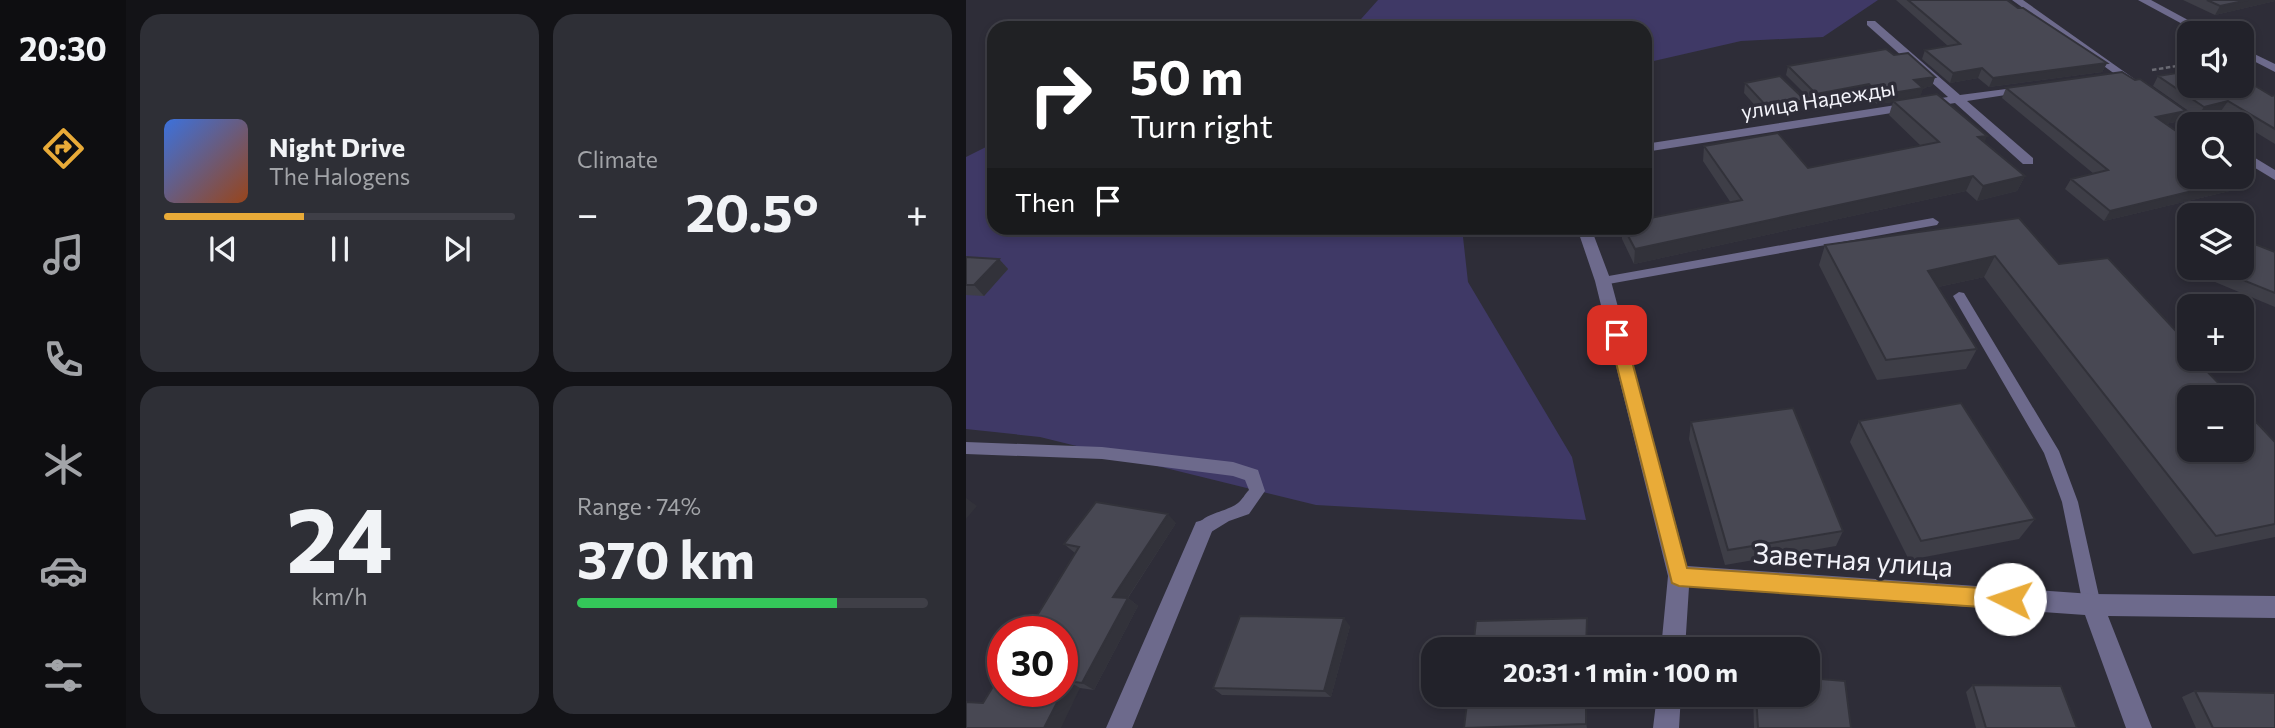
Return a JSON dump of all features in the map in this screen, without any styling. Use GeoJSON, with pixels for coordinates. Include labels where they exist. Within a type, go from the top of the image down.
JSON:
{"type":"FeatureCollection","features":[{"type":"Feature","properties":{"kind":"street"},"geometry":{"type":"LineString","coordinates":[[2017,0],[2144,89]]}},
{"type":"Feature","properties":{"kind":"street"},"geometry":{"type":"LineString","coordinates":[[2143,0],[2184,21]]}},
{"type":"Feature","properties":{"kind":"street"},"geometry":{"type":"LineString","coordinates":[[1871,23],[2028,161]]}},
{"type":"Feature","properties":{"kind":"street"},"geometry":{"type":"LineString","coordinates":[[2254,58],[2275,69]]}},
{"type":"Feature","properties":{"kind":"street"},"geometry":{"type":"LineString","coordinates":[[2109,77],[2122,75]]}},
{"type":"Feature","properties":{"kind":"street","name":"улица Надежды"},"geometry":{"type":"LineString","coordinates":[[1652,147],[2039,86]]}},
{"type":"Feature","properties":{"kind":"street"},"geometry":{"type":"LineString","coordinates":[[2155,96],[2179,112]]}},
{"type":"Feature","properties":{"kind":"street"},"geometry":{"type":"LineString","coordinates":[[2254,162],[2275,176]]}},
{"type":"Feature","properties":{"kind":"street"},"geometry":{"type":"LineString","coordinates":[[1586,235],[1603,282],[1679,576],[1674,637]]}},
{"type":"Feature","properties":{"kind":"street"},"geometry":{"type":"LineString","coordinates":[[1119,728],[1203,529]]}},
{"type":"Feature","properties":{"kind":"street","name":"Заветная улица"},"geometry":{"type":"LineString","coordinates":[[1679,576],[2092,605],[2275,607]]}},
{"type":"Feature","properties":{"kind":"street"},"geometry":{"type":"LineString","coordinates":[[2092,605],[2139,728]]}},
{"type":"Feature","properties":{"kind":"street"},"geometry":{"type":"LineString","coordinates":[[1666,728],[1668,707]]}},
{"type":"Feature","properties":{"kind":"lane"},"geometry":{"type":"LineString","coordinates":[[1603,282],[1933,222]]}},
{"type":"Feature","properties":{"kind":"lane"},"geometry":{"type":"LineString","coordinates":[[1959,296],[2051,451],[2070,502],[2092,605]]}},
{"type":"Feature","properties":{"kind":"lane"},"geometry":{"type":"LineString","coordinates":[[966,448],[1102,453],[1233,469],[1252,475],[1256,491],[1243,509],[1223,516],[1203,529]]}},
{"type":"Feature","properties":{"kind":"path"},"geometry":{"type":"LineString","coordinates":[[2122,75],[2177,66]]}},
{"type":"Feature","properties":{"kind":"shaded area"},"geometry":{"type":"Polygon","coordinates":[[[1378,0],[1878,0],[1823,37],[1741,41],[1652,61],[1652,21],[1359,21],[1378,0]]]}},
{"type":"Feature","properties":{"kind":"shaded area"},"geometry":{"type":"Polygon","coordinates":[[[987,146],[987,235],[1463,235],[1468,282],[1572,457],[1586,520],[1316,505],[1040,437],[966,429],[966,157],[987,146]]]}},
{"type":"Feature","properties":{"kind":"building"},"geometry":{"type":"Polygon","coordinates":[[[1908,0],[2007,0],[2107,63],[1993,78],[1982,68],[1953,73],[1925,50],[1960,44],[1908,0]]]}},
{"type":"Feature","properties":{"kind":"building"},"geometry":{"type":"Polygon","coordinates":[[[2207,0],[2248,0],[2220,6],[2207,0]]]}},
{"type":"Feature","properties":{"kind":"building"},"geometry":{"type":"Polygon","coordinates":[[[1886,49],[1894,55],[1908,53],[1935,77],[1914,80],[1923,88],[1880,95],[1869,84],[1816,94],[1788,66],[1886,49]]]}},
{"type":"Feature","properties":{"kind":"building"},"geometry":{"type":"Polygon","coordinates":[[[2122,72],[2135,80],[2140,79],[2186,111],[2156,117],[2177,132],[2177,189],[2201,189],[2110,211],[2071,179],[2108,170],[2006,88],[2122,72]]]}},
{"type":"Feature","properties":{"kind":"building"},"geometry":{"type":"Polygon","coordinates":[[[2177,73],[2177,89],[2158,76],[2177,73]]]}},
{"type":"Feature","properties":{"kind":"building"},"geometry":{"type":"Polygon","coordinates":[[[1780,76],[1805,100],[1768,108],[1745,83],[1780,76]]]}},
{"type":"Feature","properties":{"kind":"building"},"geometry":{"type":"Polygon","coordinates":[[[2254,85],[2272,96],[2275,95],[2275,129],[2254,116],[2254,112],[2246,112],[2228,101],[2204,107],[2191,98],[2254,98],[2254,85]]]}},
{"type":"Feature","properties":{"kind":"building"},"geometry":{"type":"Polygon","coordinates":[[[1937,94],[1987,136],[1978,137],[2025,176],[1983,186],[1973,176],[1635,249],[1628,235],[1652,235],[1652,218],[1742,200],[1704,146],[1778,133],[1808,168],[1939,142],[1893,101],[1937,94]]]}},
{"type":"Feature","properties":{"kind":"building"},"geometry":{"type":"Polygon","coordinates":[[[2019,218],[2059,264],[2108,258],[2177,332],[2177,371],[2207,371],[2220,385],[2177,385],[2177,462],[2254,462],[2254,420],[2275,442],[2275,524],[2216,536],[1995,256],[1928,271],[1977,349],[1886,360],[1825,245],[2019,218]]]}},
{"type":"Feature","properties":{"kind":"building"},"geometry":{"type":"Polygon","coordinates":[[[2254,244],[2275,252],[2275,293],[2243,280],[2254,280],[2254,244]]]}},
{"type":"Feature","properties":{"kind":"building"},"geometry":{"type":"Polygon","coordinates":[[[966,257],[999,259],[974,285],[966,285],[966,257]]]}},
{"type":"Feature","properties":{"kind":"building"},"geometry":{"type":"Polygon","coordinates":[[[1961,403],[2035,519],[1921,541],[1859,421],[1961,403]]]}},
{"type":"Feature","properties":{"kind":"building"},"geometry":{"type":"Polygon","coordinates":[[[1793,408],[1843,531],[1728,550],[1691,422],[1793,408]]]}},
{"type":"Feature","properties":{"kind":"building"},"geometry":{"type":"Polygon","coordinates":[[[1096,502],[1168,514],[1113,597],[1128,598],[1082,683],[1078,682],[1078,616],[1037,616],[1079,547],[1064,544],[1096,502]]]}},
{"type":"Feature","properties":{"kind":"building"},"geometry":{"type":"Polygon","coordinates":[[[1240,616],[1344,618],[1324,691],[1213,688],[1240,616]]]}},
{"type":"Feature","properties":{"kind":"building"},"geometry":{"type":"Polygon","coordinates":[[[1587,618],[1586,637],[1474,637],[1476,621],[1587,618]]]}},
{"type":"Feature","properties":{"kind":"building"},"geometry":{"type":"Polygon","coordinates":[[[1820,679],[1845,681],[1851,728],[1758,728],[1757,707],[1820,707],[1820,679]]]}},
{"type":"Feature","properties":{"kind":"building"},"geometry":{"type":"Polygon","coordinates":[[[1973,685],[2061,686],[2077,728],[1986,728],[1973,685]]]}},
{"type":"Feature","properties":{"kind":"building"},"geometry":{"type":"Polygon","coordinates":[[[2195,691],[2275,693],[2275,728],[2213,728],[2195,691]]]}},
{"type":"Feature","properties":{"kind":"building"},"geometry":{"type":"Polygon","coordinates":[[[987,696],[987,707],[1055,707],[1044,728],[966,728],[966,702],[983,703],[987,696]]]}},
{"type":"Feature","properties":{"kind":"building"},"geometry":{"type":"Polygon","coordinates":[[[1467,707],[1586,707],[1586,724],[1464,728],[1467,707]]]}},
{"type":"Feature","properties":{"kind":"route"},"geometry":{"type":"LineString","coordinates":[[1617,335],[1679,576],[2010,599]]}}]}
